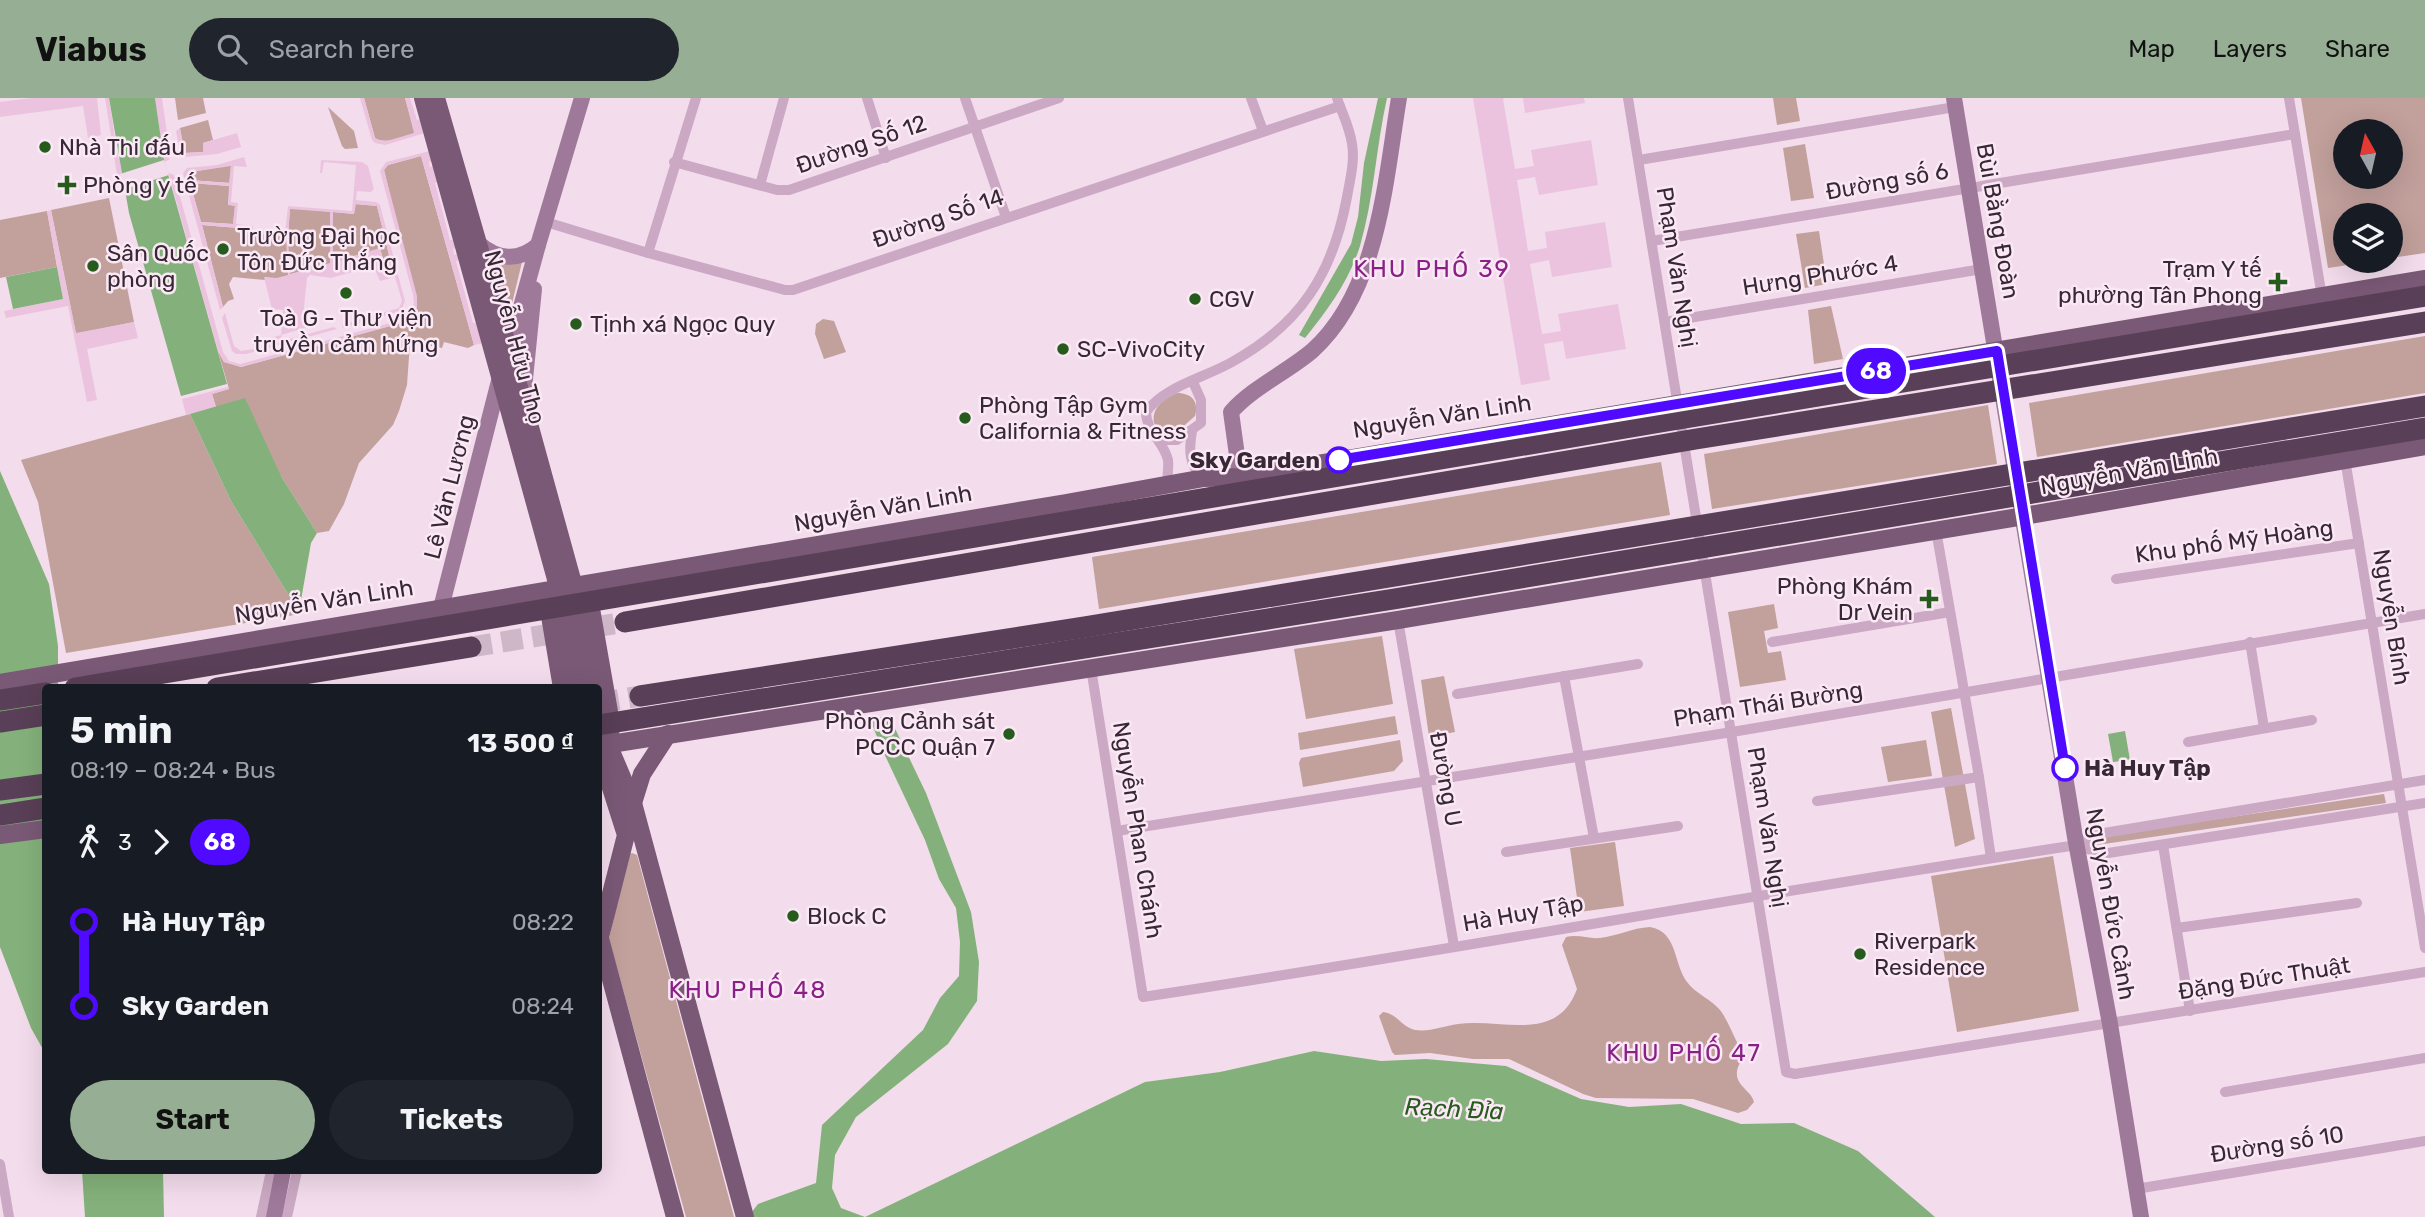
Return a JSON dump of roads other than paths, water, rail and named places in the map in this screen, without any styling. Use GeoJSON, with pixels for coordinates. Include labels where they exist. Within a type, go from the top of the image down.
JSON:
{"type":"FeatureCollection","features":[{"type":"Feature","properties":{"kind":"highway","name":"Nguyễn Văn Linh"},"geometry":{"type":"LineString","coordinates":[[138,668],[568,600],[1067,512],[2323,305],[2425,296]]}},
{"type":"Feature","properties":{"kind":"highway"},"geometry":{"type":"LineString","coordinates":[[625,622],[1684,442],[2425,322]]}},
{"type":"Feature","properties":{"kind":"highway","name":"Nguyễn Văn Linh"},"geometry":{"type":"LineString","coordinates":[[640,696],[1085,627],[2425,405]]}},
{"type":"Feature","properties":{"kind":"highway","name":"Nguyễn Văn Linh"},"geometry":{"type":"LineString","coordinates":[[603,725],[1396,610],[2022,505],[2425,428]]}},
{"type":"Feature","properties":{"kind":"highway"},"geometry":{"type":"LineString","coordinates":[[242,684],[471,647]]}},
{"type":"Feature","properties":{"kind":"highway"},"geometry":{"type":"LineString","coordinates":[[88,684],[138,668]]}},
{"type":"Feature","properties":{"kind":"highway"},"geometry":{"type":"LineString","coordinates":[[0,700],[42,694]]}},
{"type":"Feature","properties":{"kind":"highway"},"geometry":{"type":"LineString","coordinates":[[0,722],[42,716]]}},
{"type":"Feature","properties":{"kind":"highway"},"geometry":{"type":"LineString","coordinates":[[0,790],[42,785]]}},
{"type":"Feature","properties":{"kind":"highway"},"geometry":{"type":"LineString","coordinates":[[0,815],[42,809]]}},
{"type":"Feature","properties":{"kind":"main road","name":"Nguyễn Hữu Thọ"},"geometry":{"type":"LineString","coordinates":[[423,98],[500,377],[592,684]]}},
{"type":"Feature","properties":{"kind":"main road","name":"Nguyễn Hữu Thọ"},"geometry":{"type":"LineString","coordinates":[[436,98],[523,400],[568,600],[591,684]]}},
{"type":"Feature","properties":{"kind":"main road","name":"Nguyễn Văn Linh"},"geometry":{"type":"LineString","coordinates":[[2323,305],[2425,279]]}},
{"type":"Feature","properties":{"kind":"main road","name":"Nguyễn Văn Linh"},"geometry":{"type":"LineString","coordinates":[[1703,559],[1936,530],[2022,505],[2425,446]]}},
{"type":"Feature","properties":{"kind":"main road","name":"Nguyễn Văn Linh"},"geometry":{"type":"LineString","coordinates":[[1067,512],[1167,485],[1204,478],[1242,485]]}},
{"type":"Feature","properties":{"kind":"main road","name":"Nguyễn Hữu Thọ"},"geometry":{"type":"LineString","coordinates":[[562,684],[568,600]]}},
{"type":"Feature","properties":{"kind":"main road","name":"Nguyễn Hữu Thọ"},"geometry":{"type":"LineString","coordinates":[[568,600],[576,684]]}},
{"type":"Feature","properties":{"kind":"main road","name":"Nguyễn Văn Linh"},"geometry":{"type":"LineString","coordinates":[[138,668],[441,608],[568,600]]}},
{"type":"Feature","properties":{"kind":"main road","name":"Nguyễn Văn Linh"},"geometry":{"type":"LineString","coordinates":[[602,746],[1091,668],[1396,610]]}},
{"type":"Feature","properties":{"kind":"main road"},"geometry":{"type":"LineString","coordinates":[[0,684],[138,668]]}},
{"type":"Feature","properties":{"kind":"main road","name":"Nguyễn Hữu Thọ"},"geometry":{"type":"LineString","coordinates":[[602,923],[626,835],[602,746],[603,725]]}},
{"type":"Feature","properties":{"kind":"main road"},"geometry":{"type":"LineString","coordinates":[[633,803],[642,774],[668,734]]}},
{"type":"Feature","properties":{"kind":"main road","name":"Nguyễn Hữu Thọ"},"geometry":{"type":"LineString","coordinates":[[602,746],[633,803],[745,1217]]}},
{"type":"Feature","properties":{"kind":"main road"},"geometry":{"type":"LineString","coordinates":[[0,835],[42,830]]}},
{"type":"Feature","properties":{"kind":"main road","name":"Nguyễn Hữu Thọ"},"geometry":{"type":"LineString","coordinates":[[602,945],[675,1217]]}},
{"type":"Feature","properties":{"kind":"street"},"geometry":{"type":"LineString","coordinates":[[509,351],[582,98]]}},
{"type":"Feature","properties":{"kind":"street"},"geometry":{"type":"LineString","coordinates":[[648,253],[696,98]]}},
{"type":"Feature","properties":{"kind":"street"},"geometry":{"type":"LineString","coordinates":[[760,185],[784,98]]}},
{"type":"Feature","properties":{"kind":"street"},"geometry":{"type":"LineString","coordinates":[[867,98],[887,158]]}},
{"type":"Feature","properties":{"kind":"street"},"geometry":{"type":"LineString","coordinates":[[965,98],[1006,217]]}},
{"type":"Feature","properties":{"kind":"street","name":"Đường Số 12"},"geometry":{"type":"LineString","coordinates":[[674,162],[789,190],[1058,98]]}},
{"type":"Feature","properties":{"kind":"street"},"geometry":{"type":"LineString","coordinates":[[1251,98],[1263,131]]}},
{"type":"Feature","properties":{"kind":"street"},"geometry":{"type":"LineString","coordinates":[[1242,485],[1231,412],[1312,350],[1332,329],[1350,300],[1365,269],[1376,230],[1399,98]]}},
{"type":"Feature","properties":{"kind":"street","name":"Phạm Văn Nghị"},"geometry":{"type":"LineString","coordinates":[[1628,98],[1786,1072],[1796,1074],[2110,1024]]}},
{"type":"Feature","properties":{"kind":"street"},"geometry":{"type":"LineString","coordinates":[[2289,98],[2323,305]]}},
{"type":"Feature","properties":{"kind":"street"},"geometry":{"type":"LineString","coordinates":[[1167,485],[1168,460],[1159,440],[1146,424],[1146,412],[1159,397],[1234,362],[1284,326],[1303,305],[1337,242],[1352,161],[1352,142],[1338,102]]}},
{"type":"Feature","properties":{"kind":"street","name":"Đường Số 14"},"geometry":{"type":"LineString","coordinates":[[545,222],[648,253],[793,290],[1263,131],[1338,102]]}},
{"type":"Feature","properties":{"kind":"street"},"geometry":{"type":"LineString","coordinates":[[1639,160],[1955,103]]}},
{"type":"Feature","properties":{"kind":"street","name":"Bùi Bằng Đoàn"},"geometry":{"type":"LineString","coordinates":[[1955,103],[2017,473]]}},
{"type":"Feature","properties":{"kind":"street","name":"Đường số 6"},"geometry":{"type":"LineString","coordinates":[[1652,242],[2295,134]]}},
{"type":"Feature","properties":{"kind":"street"},"geometry":{"type":"LineString","coordinates":[[478,243],[490,253],[509,258],[529,252],[538,245]]}},
{"type":"Feature","properties":{"kind":"street"},"geometry":{"type":"LineString","coordinates":[[523,400],[538,245]]}},
{"type":"Feature","properties":{"kind":"street","name":"Hưng Phước 4"},"geometry":{"type":"LineString","coordinates":[[1665,322],[1982,269]]}},
{"type":"Feature","properties":{"kind":"street","name":"Lê Văn Lương"},"geometry":{"type":"LineString","coordinates":[[441,608],[500,377]]}},
{"type":"Feature","properties":{"kind":"street"},"geometry":{"type":"LineString","coordinates":[[1159,440],[1177,440],[1201,424],[1201,400],[1193,382]]}},
{"type":"Feature","properties":{"kind":"street"},"geometry":{"type":"LineString","coordinates":[[1192,431],[1190,445],[1193,465],[1204,478]]}},
{"type":"Feature","properties":{"kind":"street","name":"Nguyễn Bính"},"geometry":{"type":"LineString","coordinates":[[2346,459],[2425,948]]}},
{"type":"Feature","properties":{"kind":"street","name":"Nguyễn Đức Cảnh"},"geometry":{"type":"LineString","coordinates":[[2017,473],[2141,1217]]}},
{"type":"Feature","properties":{"kind":"street"},"geometry":{"type":"LineString","coordinates":[[1936,530],[1991,858]]}},
{"type":"Feature","properties":{"kind":"street","name":"Khu phố Mỹ Hoàng"},"geometry":{"type":"LineString","coordinates":[[2116,579],[2359,544]]}},
{"type":"Feature","properties":{"kind":"street","name":"Đường U"},"geometry":{"type":"LineString","coordinates":[[1396,610],[1454,946]]}},
{"type":"Feature","properties":{"kind":"street"},"geometry":{"type":"LineString","coordinates":[[1772,642],[1950,612]]}},
{"type":"Feature","properties":{"kind":"street","name":"Phạm Thái Bường"},"geometry":{"type":"LineString","coordinates":[[1117,831],[1732,732],[2425,614]]}},
{"type":"Feature","properties":{"kind":"street"},"geometry":{"type":"LineString","coordinates":[[2250,642],[2264,728]]}},
{"type":"Feature","properties":{"kind":"street"},"geometry":{"type":"LineString","coordinates":[[1457,694],[1638,664]]}},
{"type":"Feature","properties":{"kind":"street","name":"Nguyễn Phan Chánh"},"geometry":{"type":"LineString","coordinates":[[1091,668],[1143,997]]}},
{"type":"Feature","properties":{"kind":"street"},"geometry":{"type":"LineString","coordinates":[[1564,676],[1594,838]]}},
{"type":"Feature","properties":{"kind":"street"},"geometry":{"type":"LineString","coordinates":[[2188,742],[2312,720]]}},
{"type":"Feature","properties":{"kind":"street"},"geometry":{"type":"LineString","coordinates":[[1817,801],[1979,778]]}},
{"type":"Feature","properties":{"kind":"street","name":"Hà Huy Tập"},"geometry":{"type":"LineString","coordinates":[[1143,997],[1293,975],[1757,895],[2077,845],[2098,834],[2425,780]]}},
{"type":"Feature","properties":{"kind":"street","name":"Hà Huy Tập"},"geometry":{"type":"LineString","coordinates":[[2077,845],[2102,854],[2425,803]]}},
{"type":"Feature","properties":{"kind":"street"},"geometry":{"type":"LineString","coordinates":[[1506,852],[1678,826]]}},
{"type":"Feature","properties":{"kind":"street"},"geometry":{"type":"LineString","coordinates":[[2163,845],[2190,1011]]}},
{"type":"Feature","properties":{"kind":"street"},"geometry":{"type":"LineString","coordinates":[[2177,928],[2357,904]]}},
{"type":"Feature","properties":{"kind":"street","name":"Đặng Đức Thuật"},"geometry":{"type":"LineString","coordinates":[[2110,1024],[2425,972]]}},
{"type":"Feature","properties":{"kind":"street"},"geometry":{"type":"LineString","coordinates":[[2225,1092],[2425,1058]]}},
{"type":"Feature","properties":{"kind":"street","name":"Đường số 10"},"geometry":{"type":"LineString","coordinates":[[2136,1189],[2425,1141]]}},
{"type":"Feature","properties":{"kind":"street"},"geometry":{"type":"LineString","coordinates":[[0,1164],[9,1217]]}},
{"type":"Feature","properties":{"kind":"street"},"geometry":{"type":"LineString","coordinates":[[261,1217],[270,1174]]}},
{"type":"Feature","properties":{"kind":"street"},"geometry":{"type":"LineString","coordinates":[[274,1217],[282,1174]]}},
{"type":"Feature","properties":{"kind":"street"},"geometry":{"type":"LineString","coordinates":[[287,1217],[296,1174]]}},
{"type":"Feature","properties":{"kind":"water"},"geometry":{"type":"Polygon","coordinates":[[[109,98],[155,98],[164,160],[227,384],[181,396],[129,213],[109,98]]]}},
{"type":"Feature","properties":{"kind":"water"},"geometry":{"type":"Polygon","coordinates":[[[1378,98],[1387,98],[1369,210],[1360,246],[1337,295],[1305,338],[1299,335],[1351,244],[1378,98]]]}},
{"type":"Feature","properties":{"kind":"water"},"geometry":{"type":"Polygon","coordinates":[[[57,267],[63,299],[13,309],[6,277],[57,267]]]}},
{"type":"Feature","properties":{"kind":"water"},"geometry":{"type":"Polygon","coordinates":[[[245,398],[281,476],[317,533],[311,543],[300,606],[288,594],[231,501],[190,414],[245,398]]]}},
{"type":"Feature","properties":{"kind":"water"},"geometry":{"type":"Polygon","coordinates":[[[0,471],[49,584],[58,646],[58,684],[42,684],[42,1048],[31,1028],[0,947],[0,471]]]}},
{"type":"Feature","properties":{"kind":"water"},"geometry":{"type":"Polygon","coordinates":[[[889,716],[926,793],[971,912],[979,962],[977,1001],[948,1044],[856,1117],[835,1155],[832,1188],[841,1208],[865,1217],[748,1217],[758,1204],[816,1183],[822,1125],[923,1030],[940,998],[959,976],[960,942],[956,908],[939,879],[925,840],[870,719],[889,716]]]}},
{"type":"Feature","properties":{"kind":"water"},"geometry":{"type":"Polygon","coordinates":[[[2125,731],[2130,760],[2113,762],[2108,734],[2125,731]]]}},
{"type":"Feature","properties":{"kind":"water","name":"Rạch Đỉa"},"geometry":{"type":"Polygon","coordinates":[[[1314,1051],[1381,1061],[1426,1059],[1506,1066],[1581,1099],[1629,1107],[1681,1104],[1741,1124],[1794,1123],[1858,1151],[1935,1217],[865,1217],[1145,1082],[1220,1072],[1314,1051]]]}},
{"type":"Feature","properties":{"kind":"water"},"geometry":{"type":"Polygon","coordinates":[[[82,1174],[163,1174],[164,1217],[85,1217],[82,1174]]]}},
{"type":"Feature","properties":{"kind":"tunnel"},"geometry":{"type":"LineString","coordinates":[[471,647],[625,622]]}},
{"type":"Feature","properties":{"kind":"tunnel"},"geometry":{"type":"LineString","coordinates":[[602,702],[640,696]]}},
{"type":"Feature","properties":{"kind":"place","name":"Nhà Thi đấu"},"geometry":{"type":"Point","coordinates":[45,147]}},
{"type":"Feature","properties":{"kind":"place","name":"Phòng y tế"},"geometry":{"type":"Point","coordinates":[67,185]}},
{"type":"Feature","properties":{"kind":"place","name":"Trường Đại học Tôn Đức Thắng"},"geometry":{"type":"Point","coordinates":[223,249]}},
{"type":"Feature","properties":{"kind":"place","name":"Sân Quốc phòng"},"geometry":{"type":"Point","coordinates":[93,266]}},
{"type":"Feature","properties":{"kind":"place","name":"Trạm Y tế phường Tân Phong"},"geometry":{"type":"Point","coordinates":[2278,282]}},
{"type":"Feature","properties":{"kind":"place","name":"Toà G - Thư viện truyền cảm hứng"},"geometry":{"type":"Point","coordinates":[346,293]}},
{"type":"Feature","properties":{"kind":"place","name":"CGV"},"geometry":{"type":"Point","coordinates":[1195,299]}},
{"type":"Feature","properties":{"kind":"place","name":"Tịnh xá Ngọc Quy"},"geometry":{"type":"Point","coordinates":[576,324]}},
{"type":"Feature","properties":{"kind":"place","name":"SC-VivoCity"},"geometry":{"type":"Point","coordinates":[1063,349]}},
{"type":"Feature","properties":{"kind":"place","name":"Phòng Tập Gym California & Fitness"},"geometry":{"type":"Point","coordinates":[965,418]}},
{"type":"Feature","properties":{"kind":"place","name":"Sky Garden"},"geometry":{"type":"Point","coordinates":[1339,460]}},
{"type":"Feature","properties":{"kind":"place","name":"Phòng Khám Dr Vein"},"geometry":{"type":"Point","coordinates":[1929,599]}},
{"type":"Feature","properties":{"kind":"place","name":"Phòng Cảnh sát PCCC Quận 7"},"geometry":{"type":"Point","coordinates":[1009,734]}},
{"type":"Feature","properties":{"kind":"place","name":"Hà Huy Tập"},"geometry":{"type":"Point","coordinates":[2065,768]}},
{"type":"Feature","properties":{"kind":"place","name":"Block C"},"geometry":{"type":"Point","coordinates":[793,916]}},
{"type":"Feature","properties":{"kind":"place","name":"Riverpark Residence"},"geometry":{"type":"Point","coordinates":[1860,954]}},
{"type":"Feature","properties":{"kind":"district","name":"KHU PHỐ 39"},"geometry":{"type":"Point","coordinates":[1432,269]}},
{"type":"Feature","properties":{"kind":"district","name":"KHU PHỐ 48"},"geometry":{"type":"Point","coordinates":[748,990]}},
{"type":"Feature","properties":{"kind":"district","name":"KHU PHỐ 47"},"geometry":{"type":"Point","coordinates":[1684,1053]}}]}
